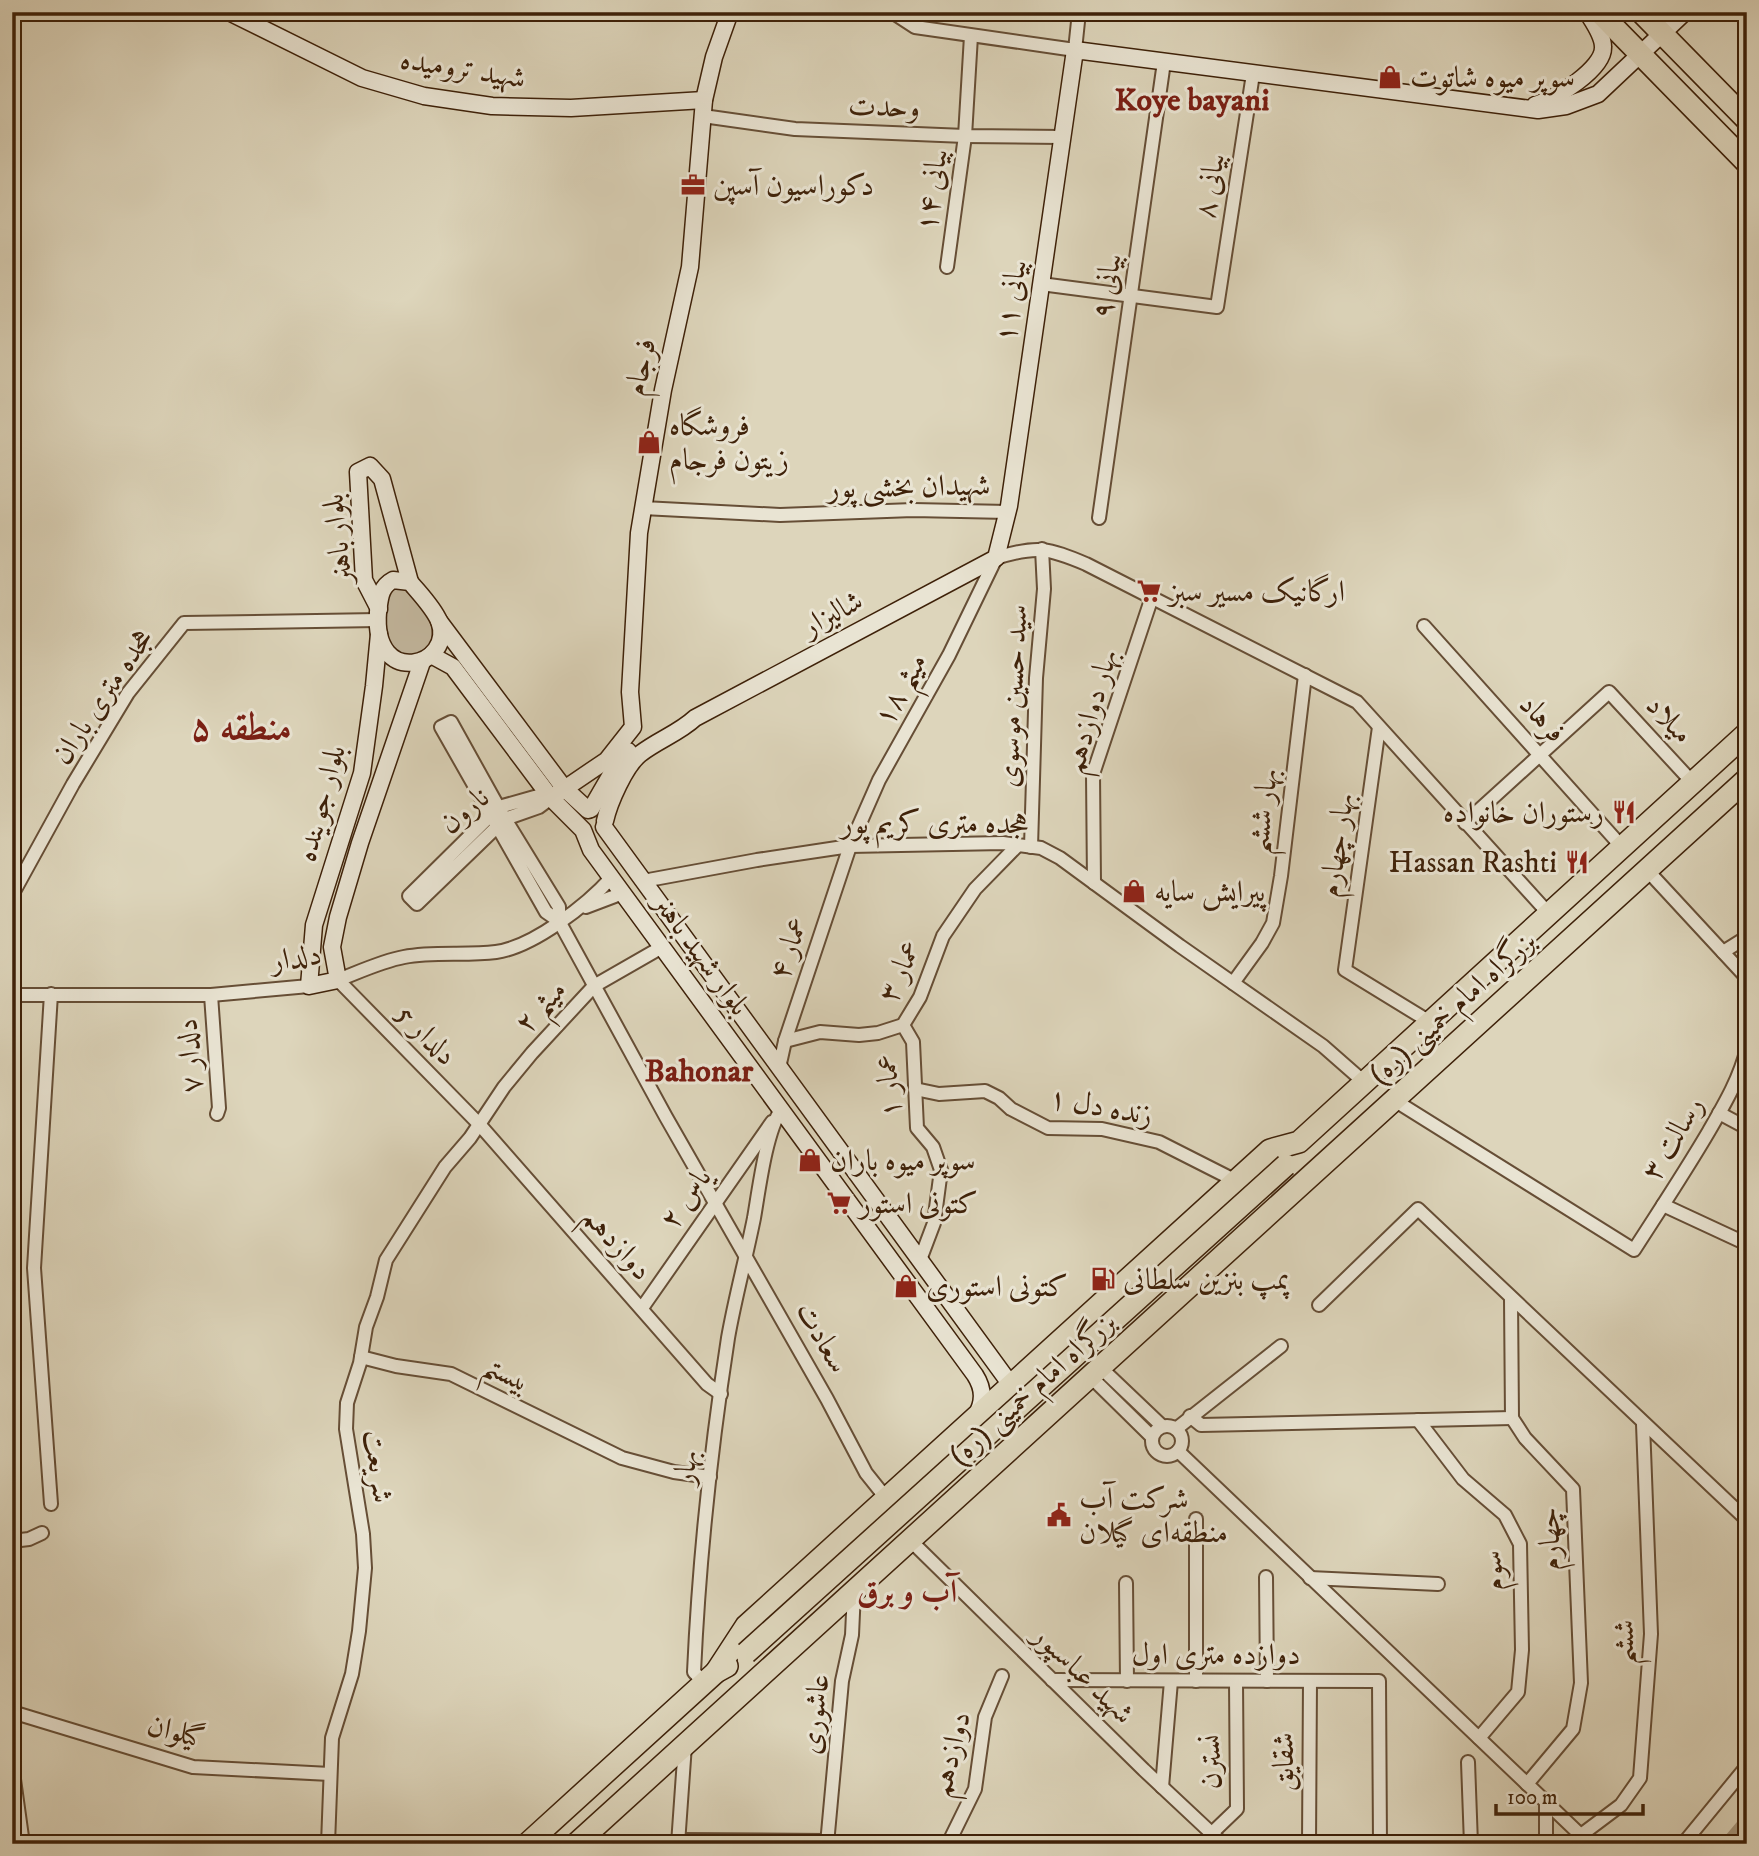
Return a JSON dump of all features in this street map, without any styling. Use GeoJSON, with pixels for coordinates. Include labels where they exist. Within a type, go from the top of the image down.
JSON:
{"type":"FeatureCollection","features":[{"type":"Feature","properties":{"kind":"highway"},"geometry":{"type":"LineString","coordinates":[[1599,12],[1747,163]]}},
{"type":"Feature","properties":{"kind":"highway"},"geometry":{"type":"LineString","coordinates":[[1641,12],[1747,120]]}},
{"type":"Feature","properties":{"kind":"highway","name":"بزرگراه امام خمینی (ره)"},"geometry":{"type":"LineString","coordinates":[[710,1678],[746,1626],[886,1498],[1271,1150],[1299,1142],[1747,733]]}},
{"type":"Feature","properties":{"kind":"highway","name":"بزرگراه امام خمینی (ره)"},"geometry":{"type":"LineString","coordinates":[[576,1844],[1095,1372],[1399,1102],[1747,779]]}},
{"type":"Feature","properties":{"kind":"highway","name":"بزرگراه امام خمینی (ره)"},"geometry":{"type":"LineString","coordinates":[[527,1844],[710,1678],[747,1653],[1286,1165],[1296,1155],[1299,1142]]}},
{"type":"Feature","properties":{"kind":"highway"},"geometry":{"type":"LineString","coordinates":[[1011,1385],[1028,1386],[1045,1402],[1058,1406]]}},
{"type":"Feature","properties":{"kind":"highway"},"geometry":{"type":"LineString","coordinates":[[1011,1385],[1026,1411],[1025,1428],[1018,1442]]}},
{"type":"Feature","properties":{"kind":"highway"},"geometry":{"type":"LineString","coordinates":[[904,1483],[904,1490],[911,1502],[934,1518]]}},
{"type":"Feature","properties":{"kind":"street","name":"شهید ترومیده"},"geometry":{"type":"LineString","coordinates":[[229,12],[362,78],[425,96],[492,106],[704,108]]}},
{"type":"Feature","properties":{"kind":"street","name":"فرجام"},"geometry":{"type":"LineString","coordinates":[[640,739],[630,692],[637,558],[643,508],[663,390],[690,267],[704,108],[714,57],[730,12]]}},
{"type":"Feature","properties":{"kind":"street"},"geometry":{"type":"LineString","coordinates":[[892,12],[915,27],[971,36],[1523,109],[1554,109],[1591,98],[1605,89],[1685,12]]}},
{"type":"Feature","properties":{"kind":"street"},"geometry":{"type":"LineString","coordinates":[[1075,50],[1079,12]]}},
{"type":"Feature","properties":{"kind":"street"},"geometry":{"type":"LineString","coordinates":[[1523,109],[1557,96],[1598,62],[1603,51],[1603,42],[1587,12]]}},
{"type":"Feature","properties":{"kind":"street","name":"بیانی ۱۴"},"geometry":{"type":"LineString","coordinates":[[947,267],[965,136],[971,36]]}},
{"type":"Feature","properties":{"kind":"street","name":"بیانی ۱۱"},"geometry":{"type":"LineString","coordinates":[[996,558],[1008,512],[1075,50]]}},
{"type":"Feature","properties":{"kind":"street","name":"بیانی ۹"},"geometry":{"type":"LineString","coordinates":[[1099,518],[1164,62]]}},
{"type":"Feature","properties":{"kind":"street","name":"بیانی ۸"},"geometry":{"type":"LineString","coordinates":[[1131,296],[1217,307],[1253,74]]}},
{"type":"Feature","properties":{"kind":"street","name":"وحدت"},"geometry":{"type":"LineString","coordinates":[[704,108],[795,129],[1062,137]]}},
{"type":"Feature","properties":{"kind":"street"},"geometry":{"type":"LineString","coordinates":[[1041,284],[1131,296]]}},
{"type":"Feature","properties":{"kind":"street","name":"بلوار باهنر"},"geometry":{"type":"LineString","coordinates":[[378,621],[364,580],[358,472],[370,466],[382,479],[410,582]]}},
{"type":"Feature","properties":{"kind":"street","name":"شهیدان بخشی پور"},"geometry":{"type":"LineString","coordinates":[[643,508],[780,515],[913,510],[1008,512]]}},
{"type":"Feature","properties":{"kind":"street","name":"سید حسین موسوی"},"geometry":{"type":"LineString","coordinates":[[1024,846],[1044,589],[1042,549]]}},
{"type":"Feature","properties":{"kind":"street"},"geometry":{"type":"LineString","coordinates":[[996,558],[1014,552],[1055,550],[1357,702],[1549,914]]}},
{"type":"Feature","properties":{"kind":"street","name":"شالیزار"},"geometry":{"type":"LineString","coordinates":[[590,809],[613,771],[640,739],[687,726],[695,718],[996,558]]}},
{"type":"Feature","properties":{"kind":"street","name":"میثم ۱۸"},"geometry":{"type":"LineString","coordinates":[[850,846],[879,780],[949,655],[996,558]]}},
{"type":"Feature","properties":{"kind":"street"},"geometry":{"type":"LineString","coordinates":[[393,580],[410,582],[439,621],[564,788],[590,809],[598,810],[603,815],[604,824],[595,834],[583,830],[551,798],[453,667],[427,658],[402,663],[391,657],[383,647],[378,621],[380,595],[387,583],[393,580]]}},
{"type":"Feature","properties":{"kind":"street","name":"بهار دوازدهم"},"geometry":{"type":"LineString","coordinates":[[1094,883],[1093,774],[1152,597]]}},
{"type":"Feature","properties":{"kind":"street","name":"هجده متری باران"},"geometry":{"type":"LineString","coordinates":[[12,895],[73,784],[128,693],[184,623],[378,621]]}},
{"type":"Feature","properties":{"kind":"street","name":"بلوار جوینده"},"geometry":{"type":"LineString","coordinates":[[309,986],[314,925],[362,773],[374,686],[378,621]]}},
{"type":"Feature","properties":{"kind":"street"},"geometry":{"type":"LineString","coordinates":[[427,658],[437,648],[440,638],[439,621]]}},
{"type":"Feature","properties":{"kind":"street","name":"فرهاد"},"geometry":{"type":"LineString","coordinates":[[1424,626],[1622,847]]}},
{"type":"Feature","properties":{"kind":"street","name":"بلوار جوینده"},"geometry":{"type":"LineString","coordinates":[[338,979],[332,947],[338,917],[360,843],[427,658]]}},
{"type":"Feature","properties":{"kind":"street","name":"بهار ششم"},"geometry":{"type":"LineString","coordinates":[[1233,983],[1273,923],[1305,675]]}},
{"type":"Feature","properties":{"kind":"street","name":"میلاد"},"geometry":{"type":"LineString","coordinates":[[1541,755],[1609,692],[1693,783]]}},
{"type":"Feature","properties":{"kind":"street"},"geometry":{"type":"LineString","coordinates":[[451,722],[498,817],[441,727],[451,722]]}},
{"type":"Feature","properties":{"kind":"street","name":"بهار چهارم"},"geometry":{"type":"LineString","coordinates":[[1379,727],[1345,970],[1430,1022]]}},
{"type":"Feature","properties":{"kind":"street"},"geometry":{"type":"LineString","coordinates":[[551,798],[640,739]]}},
{"type":"Feature","properties":{"kind":"street","name":"شالیزار"},"geometry":{"type":"LineString","coordinates":[[604,824],[626,771],[638,755],[640,739]]}},
{"type":"Feature","properties":{"kind":"street"},"geometry":{"type":"LineString","coordinates":[[1465,823],[1541,755]]}},
{"type":"Feature","properties":{"kind":"street","name":"نارون"},"geometry":{"type":"LineString","coordinates":[[498,817],[417,904],[409,896],[498,817],[538,796],[551,798]]}},
{"type":"Feature","properties":{"kind":"street"},"geometry":{"type":"LineString","coordinates":[[583,830],[580,818],[590,809]]}},
{"type":"Feature","properties":{"kind":"street","name":"سعادت"},"geometry":{"type":"LineString","coordinates":[[498,817],[559,906],[559,921],[594,986],[866,1473],[886,1498]]}},
{"type":"Feature","properties":{"kind":"street","name":"بلوار شهید باهنر"},"geometry":{"type":"LineString","coordinates":[[604,824],[1011,1385]]}},
{"type":"Feature","properties":{"kind":"street","name":"بلوار شهید باهنر"},"geometry":{"type":"LineString","coordinates":[[583,830],[592,850],[778,1114],[861,1218],[978,1380],[982,1391],[981,1403],[974,1419]]}},
{"type":"Feature","properties":{"kind":"street","name":"هجده متری کریم پور"},"geometry":{"type":"LineString","coordinates":[[643,881],[850,846],[1003,843],[1041,848],[1060,858],[1323,1046],[1364,1082]]}},
{"type":"Feature","properties":{"kind":"street","name":"عمار ۴"},"geometry":{"type":"LineString","coordinates":[[779,1068],[785,1041],[850,846]]}},
{"type":"Feature","properties":{"kind":"street","name":"عمار ۳"},"geometry":{"type":"LineString","coordinates":[[785,1041],[820,1032],[859,1035],[878,1033],[903,1025],[920,997],[943,936],[975,890],[1024,846]]}},
{"type":"Feature","properties":{"kind":"street"},"geometry":{"type":"LineString","coordinates":[[1647,870],[1747,978]]}},
{"type":"Feature","properties":{"kind":"street"},"geometry":{"type":"LineString","coordinates":[[573,913],[599,892],[612,877]]}},
{"type":"Feature","properties":{"kind":"street"},"geometry":{"type":"LineString","coordinates":[[573,913],[623,894]]}},
{"type":"Feature","properties":{"kind":"street","name":"دلدار"},"geometry":{"type":"LineString","coordinates":[[12,995],[211,995],[309,986],[405,957],[494,953],[516,948],[573,913]]}},
{"type":"Feature","properties":{"kind":"street"},"geometry":{"type":"LineString","coordinates":[[1723,952],[1747,937]]}},
{"type":"Feature","properties":{"kind":"street","name":"میثم ۲"},"geometry":{"type":"LineString","coordinates":[[479,1124],[532,1053],[594,986],[662,947]]}},
{"type":"Feature","properties":{"kind":"street","name":"دلدار 5"},"geometry":{"type":"LineString","coordinates":[[338,979],[479,1124]]}},
{"type":"Feature","properties":{"kind":"street"},"geometry":{"type":"LineString","coordinates":[[51,994],[34,1268],[51,1504]]}},
{"type":"Feature","properties":{"kind":"street","name":"دلدار ۷"},"geometry":{"type":"LineString","coordinates":[[211,995],[217,1114]]}},
{"type":"Feature","properties":{"kind":"street","name":"عمار ۱"},"geometry":{"type":"LineString","coordinates":[[903,1025],[913,1042],[917,1128],[933,1147],[941,1170],[933,1223],[919,1260]]}},
{"type":"Feature","properties":{"kind":"street"},"geometry":{"type":"LineString","coordinates":[[1399,1102],[1469,1045]]}},
{"type":"Feature","properties":{"kind":"street","name":"رسالت ۳"},"geometry":{"type":"LineString","coordinates":[[1399,1102],[1633,1250],[1688,1167],[1719,1113],[1739,1075],[1747,1048]]}},
{"type":"Feature","properties":{"kind":"street","name":"زنده دل ۱"},"geometry":{"type":"LineString","coordinates":[[915,1089],[939,1094],[985,1091],[999,1098],[1011,1109],[1048,1128],[1102,1129],[1159,1142],[1236,1181]]}},
{"type":"Feature","properties":{"kind":"street"},"geometry":{"type":"LineString","coordinates":[[1719,1113],[1747,1128]]}},
{"type":"Feature","properties":{"kind":"street","name":"یاس ۲"},"geometry":{"type":"LineString","coordinates":[[642,1308],[778,1114]]}},
{"type":"Feature","properties":{"kind":"street","name":"بهار"},"geometry":{"type":"LineString","coordinates":[[710,1678],[694,1672],[698,1591],[710,1477],[729,1336],[778,1114]]}},
{"type":"Feature","properties":{"kind":"street","name":"دوازدهم"},"geometry":{"type":"LineString","coordinates":[[479,1124],[708,1384],[721,1394]]}},
{"type":"Feature","properties":{"kind":"street","name":"شریعت"},"geometry":{"type":"LineString","coordinates":[[328,1844],[332,1738],[352,1674],[365,1568],[363,1534],[346,1429],[347,1403],[386,1260],[445,1167],[479,1124]]}},
{"type":"Feature","properties":{"kind":"street"},"geometry":{"type":"LineString","coordinates":[[861,1218],[879,1205]]}},
{"type":"Feature","properties":{"kind":"street"},"geometry":{"type":"LineString","coordinates":[[1663,1205],[1747,1244]]}},
{"type":"Feature","properties":{"kind":"street"},"geometry":{"type":"LineString","coordinates":[[1319,1305],[1418,1209],[1747,1520]]}},
{"type":"Feature","properties":{"kind":"street"},"geometry":{"type":"LineString","coordinates":[[900,1273],[919,1260]]}},
{"type":"Feature","properties":{"kind":"street"},"geometry":{"type":"LineString","coordinates":[[1190,1416],[1201,1425],[1512,1418],[1511,1299]]}},
{"type":"Feature","properties":{"kind":"street"},"geometry":{"type":"LineString","coordinates":[[1176,1429],[1281,1346]]}},
{"type":"Feature","properties":{"kind":"street","name":"بیستم"},"geometry":{"type":"LineString","coordinates":[[361,1357],[396,1366],[451,1374],[622,1458],[674,1472],[710,1477]]}},
{"type":"Feature","properties":{"kind":"street"},"geometry":{"type":"LineString","coordinates":[[1095,1372],[1162,1426]]}},
{"type":"Feature","properties":{"kind":"street"},"geometry":{"type":"LineString","coordinates":[[1095,1372],[1152,1437],[1153,1447],[1159,1454],[1169,1456],[1178,1451],[1181,1437],[1176,1429],[1162,1426],[1152,1437]]}},
{"type":"Feature","properties":{"kind":"street","name":"چهارم"},"geometry":{"type":"LineString","coordinates":[[1512,1418],[1525,1438],[1573,1489],[1580,1656],[1581,1684],[1573,1729],[1527,1784]]}},
{"type":"Feature","properties":{"kind":"street","name":"سوم"},"geometry":{"type":"LineString","coordinates":[[1418,1420],[1463,1479],[1505,1515],[1520,1544],[1522,1650],[1518,1692],[1479,1738]]}},
{"type":"Feature","properties":{"kind":"street","name":"ششم"},"geometry":{"type":"LineString","coordinates":[[1586,1839],[1621,1805],[1640,1779],[1651,1634],[1643,1424]]}},
{"type":"Feature","properties":{"kind":"street"},"geometry":{"type":"LineString","coordinates":[[1178,1451],[1586,1839]]}},
{"type":"Feature","properties":{"kind":"street"},"geometry":{"type":"LineString","coordinates":[[1196,1519],[1196,1681]]}},
{"type":"Feature","properties":{"kind":"street"},"geometry":{"type":"LineString","coordinates":[[12,1541],[29,1539],[42,1533]]}},
{"type":"Feature","properties":{"kind":"street","name":"شهید عباسپور"},"geometry":{"type":"LineString","coordinates":[[910,1540],[1223,1844]]}},
{"type":"Feature","properties":{"kind":"street"},"geometry":{"type":"LineString","coordinates":[[1266,1577],[1267,1681]]}},
{"type":"Feature","properties":{"kind":"street"},"geometry":{"type":"LineString","coordinates":[[1310,1578],[1437,1584]]}},
{"type":"Feature","properties":{"kind":"street"},"geometry":{"type":"LineString","coordinates":[[1126,1583],[1127,1681]]}},
{"type":"Feature","properties":{"kind":"street","name":"عاشوری"},"geometry":{"type":"LineString","coordinates":[[827,1842],[842,1681],[852,1635],[854,1591]]}},
{"type":"Feature","properties":{"kind":"street","name":"دوازدهم"},"geometry":{"type":"LineString","coordinates":[[947,1844],[975,1788],[985,1717],[1002,1676]]}},
{"type":"Feature","properties":{"kind":"street","name":"دوازده متری اول"},"geometry":{"type":"LineString","coordinates":[[1052,1680],[1380,1681],[1380,1844]]}},
{"type":"Feature","properties":{"kind":"street"},"geometry":{"type":"LineString","coordinates":[[1162,1787],[1171,1681]]}},
{"type":"Feature","properties":{"kind":"street","name":"نسترن"},"geometry":{"type":"LineString","coordinates":[[1212,1833],[1237,1809],[1236,1681]]}},
{"type":"Feature","properties":{"kind":"street","name":"شقایق"},"geometry":{"type":"LineString","coordinates":[[1309,1844],[1310,1681]]}},
{"type":"Feature","properties":{"kind":"street","name":"گیلوان"},"geometry":{"type":"LineString","coordinates":[[12,1712],[193,1767],[330,1774]]}},
{"type":"Feature","properties":{"kind":"street"},"geometry":{"type":"LineString","coordinates":[[685,1744],[678,1842],[827,1842]]}},
{"type":"Feature","properties":{"kind":"street"},"geometry":{"type":"LineString","coordinates":[[1468,1762],[1471,1844]]}},
{"type":"Feature","properties":{"kind":"street"},"geometry":{"type":"LineString","coordinates":[[12,1765],[23,1844]]}},
{"type":"Feature","properties":{"kind":"street"},"geometry":{"type":"LineString","coordinates":[[1683,1844],[1747,1766]]}},
{"type":"Feature","properties":{"kind":"street"},"geometry":{"type":"LineString","coordinates":[[1546,1802],[1546,1844]]}},
{"type":"Feature","properties":{"kind":"shaded area"},"geometry":{"type":"Polygon","coordinates":[[[396,585],[408,587],[431,622],[430,647],[410,659],[389,647],[383,622],[387,590],[396,585]]]}},
{"type":"Feature","properties":{"kind":"waterway"},"geometry":{"type":"LineString","coordinates":[[1730,1844],[1747,1824]]}},
{"type":"Feature","properties":{"kind":"place","name":"سوپر میوه شاتوت"},"geometry":{"type":"Point","coordinates":[1390,77]}},
{"type":"Feature","properties":{"kind":"place","name":"دکوراسیون آسپن"},"geometry":{"type":"Point","coordinates":[693,185]}},
{"type":"Feature","properties":{"kind":"place","name":"فروشگاه زیتون فرجام"},"geometry":{"type":"Point","coordinates":[649,442]}},
{"type":"Feature","properties":{"kind":"place","name":"ارگانیک مسیر سبز"},"geometry":{"type":"Point","coordinates":[1149,591]}},
{"type":"Feature","properties":{"kind":"place","name":"رستوران خانواده"},"geometry":{"type":"Point","coordinates":[1624,812]}},
{"type":"Feature","properties":{"kind":"place","name":"Hassan Rashti"},"geometry":{"type":"Point","coordinates":[1577,862]}},
{"type":"Feature","properties":{"kind":"place","name":"پیرایش سایه"},"geometry":{"type":"Point","coordinates":[1134,891]}},
{"type":"Feature","properties":{"kind":"place","name":"سوپر میوه باران"},"geometry":{"type":"Point","coordinates":[810,1160]}},
{"type":"Feature","properties":{"kind":"place","name":"کتونی استور"},"geometry":{"type":"Point","coordinates":[839,1203]}},
{"type":"Feature","properties":{"kind":"place","name":"پمپ بنزین سلطانی"},"geometry":{"type":"Point","coordinates":[1103,1279]}},
{"type":"Feature","properties":{"kind":"place","name":"کتونی استوری"},"geometry":{"type":"Point","coordinates":[906,1286]}},
{"type":"Feature","properties":{"kind":"place","name":"شرکت آب منطقه‌ای گیلان"},"geometry":{"type":"Point","coordinates":[1059,1515]}},
{"type":"Feature","properties":{"kind":"district","name":"Koye bayani"},"geometry":{"type":"Point","coordinates":[1192,99]}},
{"type":"Feature","properties":{"kind":"district","name":"منطقه ۵"},"geometry":{"type":"Point","coordinates":[241,726]}},
{"type":"Feature","properties":{"kind":"district","name":"Bahonar"},"geometry":{"type":"Point","coordinates":[699,1070]}},
{"type":"Feature","properties":{"kind":"district","name":"آب و برق"},"geometry":{"type":"Point","coordinates":[907,1591]}}]}
